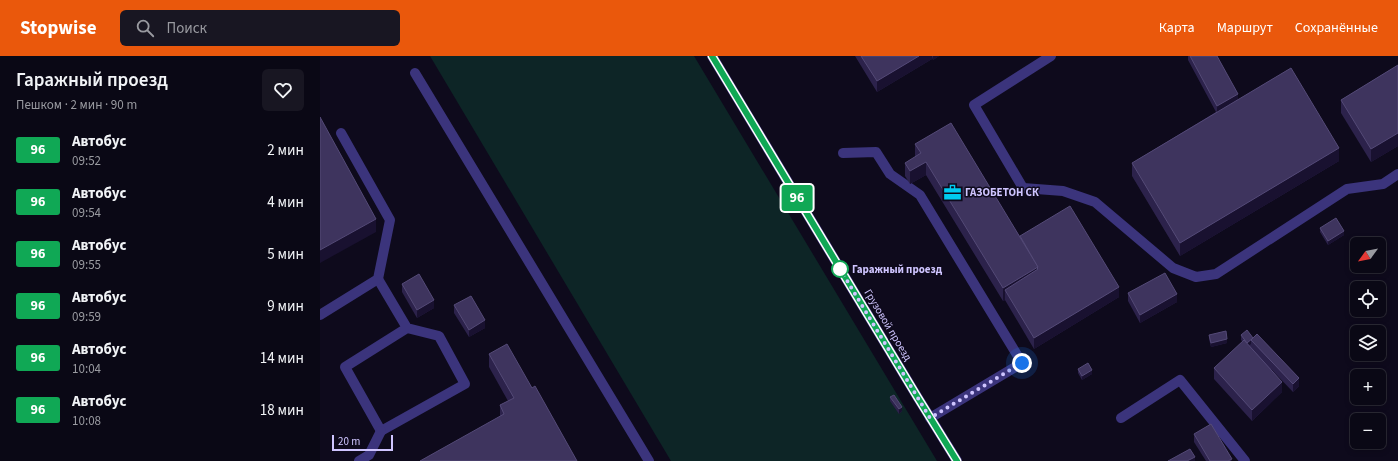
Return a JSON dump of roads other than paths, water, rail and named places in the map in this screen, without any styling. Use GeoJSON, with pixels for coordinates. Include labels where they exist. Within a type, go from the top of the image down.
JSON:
{"type":"FeatureCollection","features":[{"type":"Feature","properties":{"kind":"street","name":"Грузовой проезд"},"geometry":{"type":"LineString","coordinates":[[712,56],[957,461]]}},
{"type":"Feature","properties":{"kind":"street"},"geometry":{"type":"LineString","coordinates":[[1051,56],[974,105],[1023,188],[1063,191],[1095,202],[1173,268],[1196,277],[1216,274],[1347,189],[1383,184],[1398,174]]}},
{"type":"Feature","properties":{"kind":"street"},"geometry":{"type":"LineString","coordinates":[[415,73],[649,461]]}},
{"type":"Feature","properties":{"kind":"street"},"geometry":{"type":"LineString","coordinates":[[341,133],[390,220],[378,279],[407,328],[439,336],[465,384],[381,431],[369,456],[359,461]]}},
{"type":"Feature","properties":{"kind":"street"},"geometry":{"type":"LineString","coordinates":[[843,154],[876,152],[890,174],[920,195],[1022,363],[930,418]]}},
{"type":"Feature","properties":{"kind":"street"},"geometry":{"type":"LineString","coordinates":[[320,315],[378,279]]}},
{"type":"Feature","properties":{"kind":"street"},"geometry":{"type":"LineString","coordinates":[[381,431],[346,367],[407,328]]}},
{"type":"Feature","properties":{"kind":"street"},"geometry":{"type":"LineString","coordinates":[[1121,418],[1180,380],[1245,461]]}},
{"type":"Feature","properties":{"kind":"place","name":"ГАЗОБЕТОН СК"},"geometry":{"type":"Point","coordinates":[952,192]}},
{"type":"Feature","properties":{"kind":"place","name":"Гаражный проезд"},"geometry":{"type":"Point","coordinates":[840,269]}}]}
